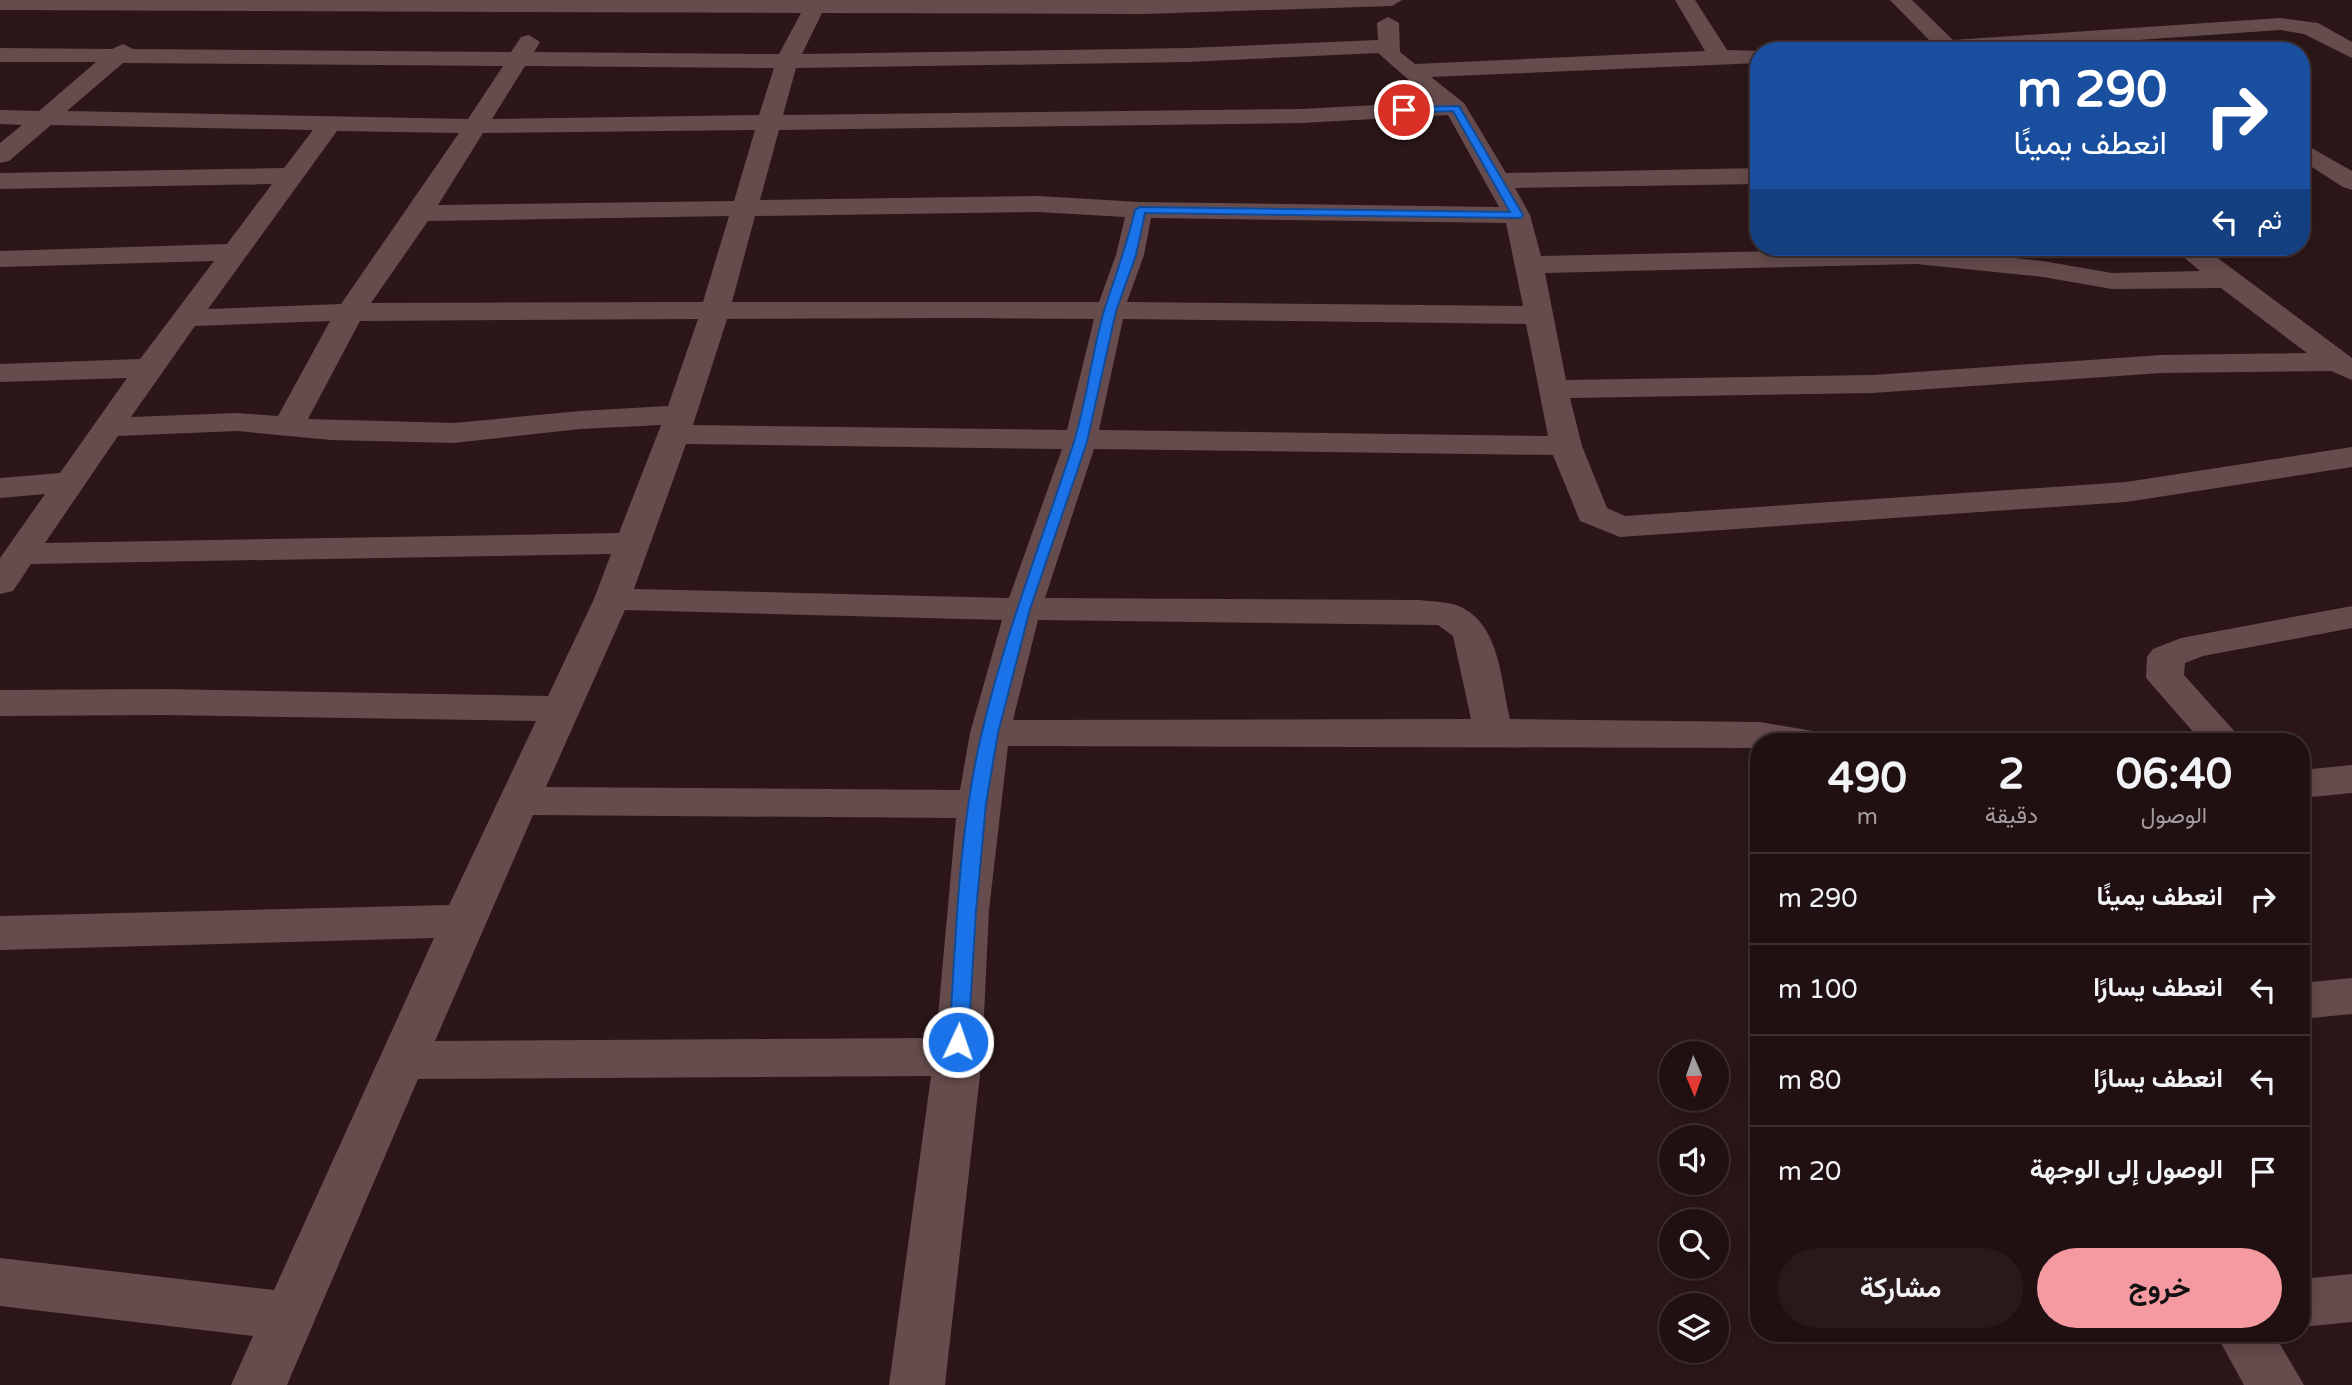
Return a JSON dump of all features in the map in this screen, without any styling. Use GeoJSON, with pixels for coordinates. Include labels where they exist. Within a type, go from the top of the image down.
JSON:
{"type":"FeatureCollection","features":[{"type":"Feature","properties":{"kind":"street"},"geometry":{"type":"LineString","coordinates":[[0,4],[817,3],[1171,7],[1381,0],[1389,25],[1389,54],[1443,94],[1456,108],[1517,215],[1530,265],[1552,389],[1566,446],[1592,514],[1620,527],[2126,492],[2352,457]]}},
{"type":"Feature","properties":{"kind":"street"},"geometry":{"type":"LineString","coordinates":[[1685,0],[1720,57]]}},
{"type":"Feature","properties":{"kind":"street"},"geometry":{"type":"LineString","coordinates":[[1900,0],[1942,42]]}},
{"type":"Feature","properties":{"kind":"street"},"geometry":{"type":"LineString","coordinates":[[0,156],[117,56],[187,2]]}},
{"type":"Feature","properties":{"kind":"street"},"geometry":{"type":"LineString","coordinates":[[289,425],[350,312],[420,213],[443,173],[520,60],[549,3]]}},
{"type":"Feature","properties":{"kind":"street"},"geometry":{"type":"LineString","coordinates":[[259,1385],[464,921],[564,709],[612,599],[704,349],[712,310],[787,61],[817,3]]}},
{"type":"Feature","properties":{"kind":"street"},"geometry":{"type":"LineString","coordinates":[[2052,42],[2280,24],[2310,28],[2352,51]]}},
{"type":"Feature","properties":{"kind":"street"},"geometry":{"type":"LineString","coordinates":[[0,55],[787,61],[1188,55],[1388,46]]}},
{"type":"Feature","properties":{"kind":"street"},"geometry":{"type":"LineString","coordinates":[[1409,71],[1750,55]]}},
{"type":"Feature","properties":{"kind":"street"},"geometry":{"type":"LineString","coordinates":[[0,117],[477,126],[1277,116],[1456,108]]}},
{"type":"Feature","properties":{"kind":"street"},"geometry":{"type":"LineString","coordinates":[[0,583],[149,368],[330,124]]}},
{"type":"Feature","properties":{"kind":"street"},"geometry":{"type":"LineString","coordinates":[[2310,153],[2352,155]]}},
{"type":"Feature","properties":{"kind":"street"},"geometry":{"type":"LineString","coordinates":[[2310,154],[2352,182]]}},
{"type":"Feature","properties":{"kind":"street"},"geometry":{"type":"LineString","coordinates":[[0,181],[289,176]]}},
{"type":"Feature","properties":{"kind":"street"},"geometry":{"type":"LineString","coordinates":[[1498,181],[1750,176]]}},
{"type":"Feature","properties":{"kind":"street"},"geometry":{"type":"LineString","coordinates":[[420,213],[1038,204],[1140,210],[1517,215]]}},
{"type":"Feature","properties":{"kind":"street"},"geometry":{"type":"LineString","coordinates":[[917,1385],[958,1057],[967,911],[978,804],[990,733],[1023,609],[1080,442],[1110,311],[1130,255],[1140,210]]}},
{"type":"Feature","properties":{"kind":"street"},"geometry":{"type":"LineString","coordinates":[[0,259],[235,252]]}},
{"type":"Feature","properties":{"kind":"street"},"geometry":{"type":"LineString","coordinates":[[1530,265],[1916,256],[2043,269],[2112,281],[2228,279]]}},
{"type":"Feature","properties":{"kind":"street"},"geometry":{"type":"LineString","coordinates":[[2198,256],[2344,366]]}},
{"type":"Feature","properties":{"kind":"street"},"geometry":{"type":"LineString","coordinates":[[187,318],[350,312],[712,310],[1538,315]]}},
{"type":"Feature","properties":{"kind":"street"},"geometry":{"type":"LineString","coordinates":[[1552,389],[1873,384],[2161,363],[2344,366]]}},
{"type":"Feature","properties":{"kind":"street"},"geometry":{"type":"LineString","coordinates":[[0,373],[149,368]]}},
{"type":"Feature","properties":{"kind":"street"},"geometry":{"type":"LineString","coordinates":[[109,428],[237,422],[376,433],[454,433],[580,420],[1080,442],[1399,442],[1566,446]]}},
{"type":"Feature","properties":{"kind":"street"},"geometry":{"type":"LineString","coordinates":[[0,488],[71,482]]}},
{"type":"Feature","properties":{"kind":"street"},"geometry":{"type":"LineString","coordinates":[[22,554],[632,543]]}},
{"type":"Feature","properties":{"kind":"street"},"geometry":{"type":"LineString","coordinates":[[612,599],[1023,609],[1342,609],[1449,615],[1470,631],[1494,733]]}},
{"type":"Feature","properties":{"kind":"street"},"geometry":{"type":"LineString","coordinates":[[2216,733],[2165,678],[2166,657],[2193,646],[2352,617]]}},
{"type":"Feature","properties":{"kind":"street"},"geometry":{"type":"LineString","coordinates":[[0,703],[164,702],[564,709]]}},
{"type":"Feature","properties":{"kind":"street"},"geometry":{"type":"LineString","coordinates":[[990,733],[1750,735]]}},
{"type":"Feature","properties":{"kind":"street"},"geometry":{"type":"LineString","coordinates":[[2310,783],[2352,779]]}},
{"type":"Feature","properties":{"kind":"street"},"geometry":{"type":"LineString","coordinates":[[520,801],[978,804]]}},
{"type":"Feature","properties":{"kind":"street"},"geometry":{"type":"LineString","coordinates":[[0,933],[464,921]]}},
{"type":"Feature","properties":{"kind":"street"},"geometry":{"type":"LineString","coordinates":[[2310,1000],[2352,996]]}},
{"type":"Feature","properties":{"kind":"street"},"geometry":{"type":"LineString","coordinates":[[404,1060],[958,1057]]}},
{"type":"Feature","properties":{"kind":"street"},"geometry":{"type":"LineString","coordinates":[[0,1282],[289,1316]]}},
{"type":"Feature","properties":{"kind":"street"},"geometry":{"type":"LineString","coordinates":[[2310,1302],[2352,1298]]}},
{"type":"Feature","properties":{"kind":"street"},"geometry":{"type":"LineString","coordinates":[[2248,1342],[2276,1385]]}},
{"type":"Feature","properties":{"kind":"route"},"geometry":{"type":"LineString","coordinates":[[958,1042],[978,804],[990,733],[1023,609],[1080,442],[1110,311],[1130,255],[1140,210],[1517,215],[1456,108],[1404,110]]}}]}
